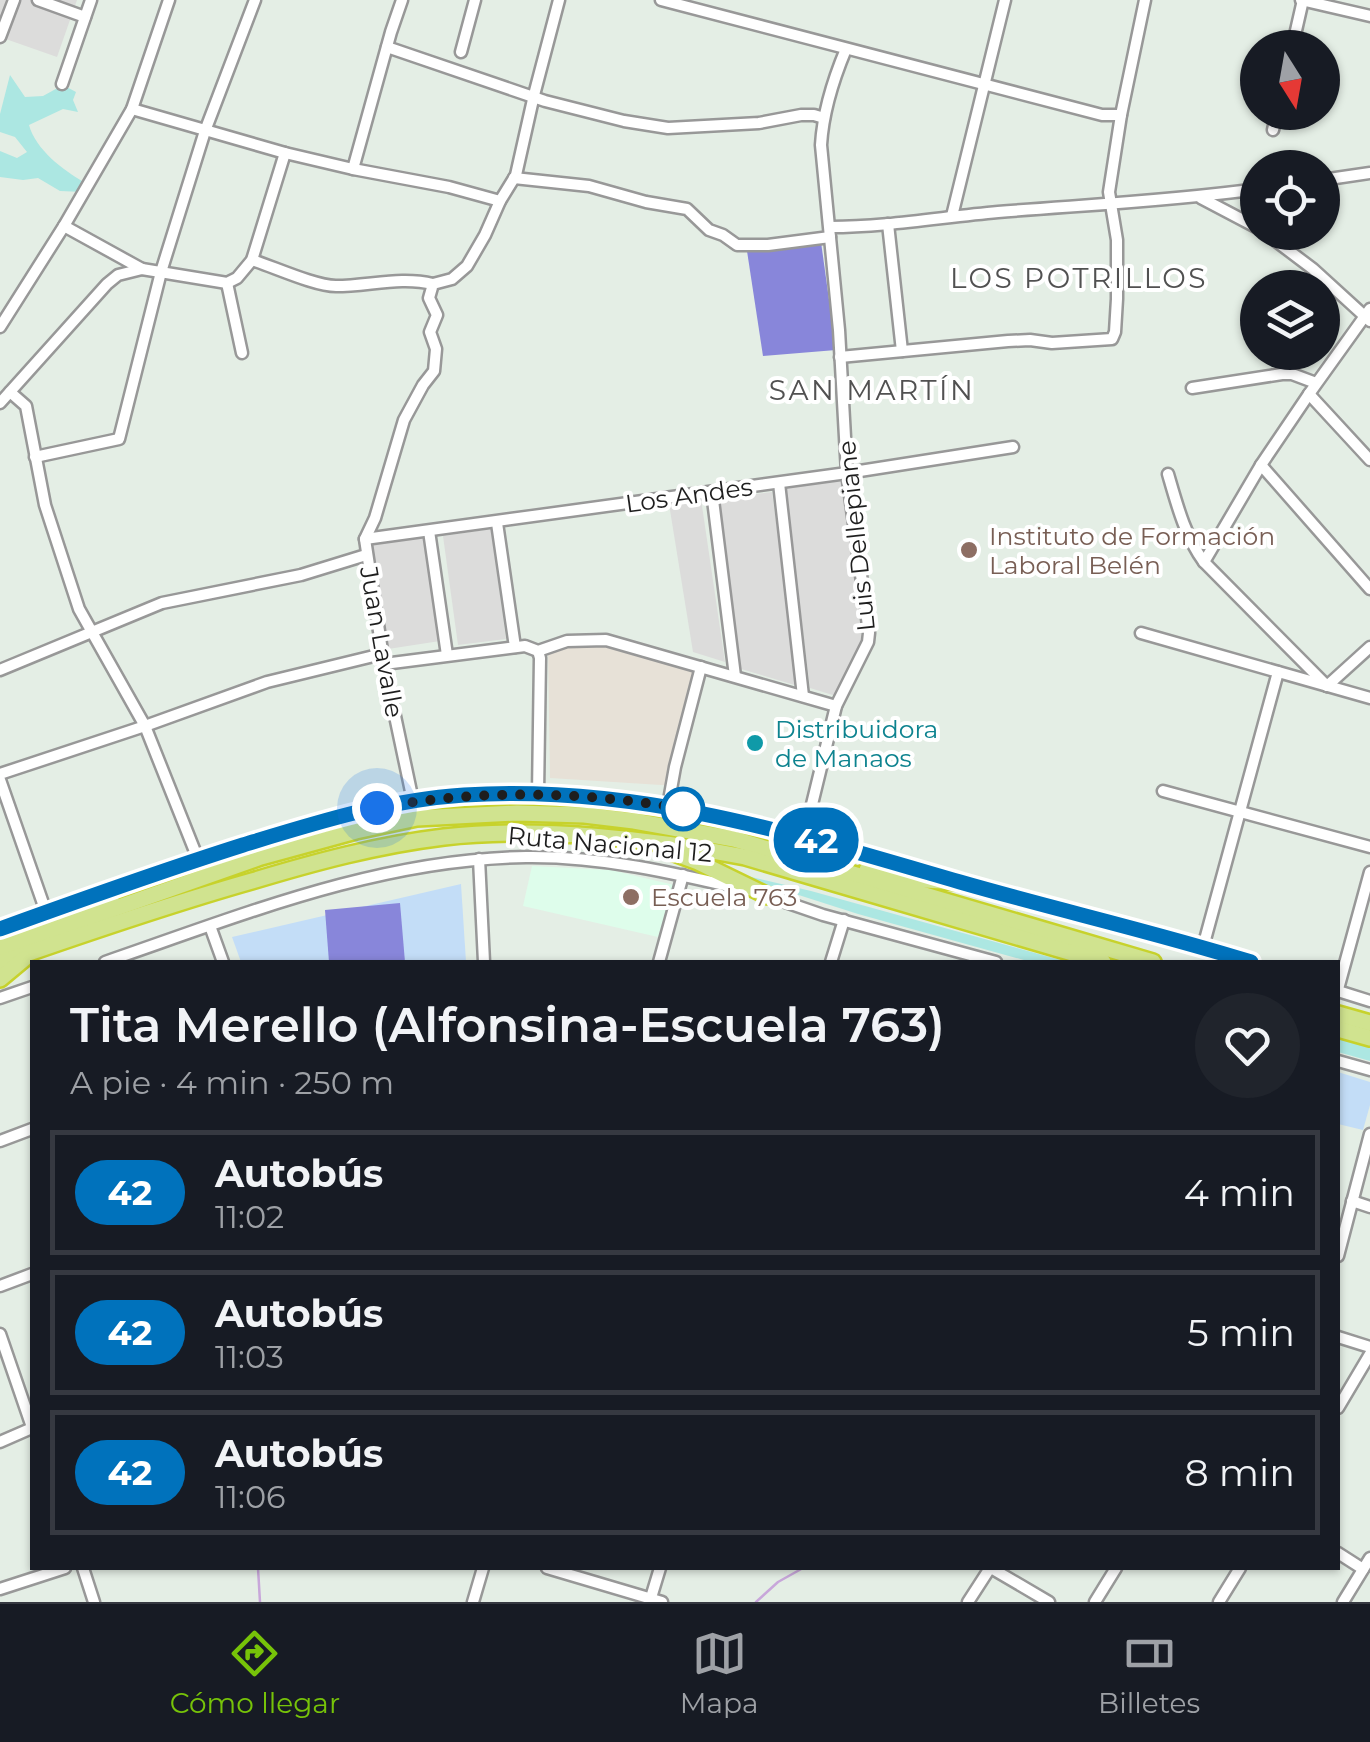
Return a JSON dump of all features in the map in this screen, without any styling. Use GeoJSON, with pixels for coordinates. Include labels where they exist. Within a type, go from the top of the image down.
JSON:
{"type":"FeatureCollection","features":[{"type":"Feature","properties":{"kind":"highway","name":"Ruta Nacional 12"},"geometry":{"type":"LineString","coordinates":[[0,949],[216,872],[356,830],[432,817],[518,813],[584,815],[734,839],[1146,960]]}},
{"type":"Feature","properties":{"kind":"highway","name":"Ruta Nacional 12"},"geometry":{"type":"LineString","coordinates":[[0,963],[162,906],[364,850],[446,836],[519,834],[635,840],[745,857],[1096,960]]}},
{"type":"Feature","properties":{"kind":"highway"},"geometry":{"type":"LineString","coordinates":[[635,840],[698,862],[768,896]]}},
{"type":"Feature","properties":{"kind":"highway"},"geometry":{"type":"LineString","coordinates":[[796,858],[924,880],[962,882]]}},
{"type":"Feature","properties":{"kind":"highway"},"geometry":{"type":"LineString","coordinates":[[0,932],[164,883],[216,872]]}},
{"type":"Feature","properties":{"kind":"highway"},"geometry":{"type":"LineString","coordinates":[[0,979],[33,951]]}},
{"type":"Feature","properties":{"kind":"highway"},"geometry":{"type":"LineString","coordinates":[[1340,1015],[1370,1023]]}},
{"type":"Feature","properties":{"kind":"highway"},"geometry":{"type":"LineString","coordinates":[[1340,1030],[1370,1038]]}},
{"type":"Feature","properties":{"kind":"street"},"geometry":{"type":"LineString","coordinates":[[0,37],[14,0]]}},
{"type":"Feature","properties":{"kind":"street"},"geometry":{"type":"LineString","coordinates":[[38,0],[85,17]]}},
{"type":"Feature","properties":{"kind":"street"},"geometry":{"type":"LineString","coordinates":[[62,84],[91,0]]}},
{"type":"Feature","properties":{"kind":"street"},"geometry":{"type":"LineString","coordinates":[[0,327],[132,110],[170,0]]}},
{"type":"Feature","properties":{"kind":"street"},"geometry":{"type":"LineString","coordinates":[[36,457],[119,439],[161,272],[204,131],[255,0]]}},
{"type":"Feature","properties":{"kind":"street"},"geometry":{"type":"LineString","coordinates":[[353,169],[402,0]]}},
{"type":"Feature","properties":{"kind":"street"},"geometry":{"type":"LineString","coordinates":[[461,52],[475,0]]}},
{"type":"Feature","properties":{"kind":"street"},"geometry":{"type":"LineString","coordinates":[[252,260],[331,286],[402,280],[432,284],[452,279],[468,266],[520,163],[559,0]]}},
{"type":"Feature","properties":{"kind":"street"},"geometry":{"type":"LineString","coordinates":[[661,0],[702,5],[984,85],[1102,115],[1121,115]]}},
{"type":"Feature","properties":{"kind":"street"},"geometry":{"type":"LineString","coordinates":[[952,216],[1005,0]]}},
{"type":"Feature","properties":{"kind":"street"},"geometry":{"type":"LineString","coordinates":[[840,357],[1008,341],[1052,343],[1112,338],[1118,268],[1116,224],[1108,192],[1145,0]]}},
{"type":"Feature","properties":{"kind":"street"},"geometry":{"type":"LineString","coordinates":[[1296,30],[1302,0],[1370,16]]}},
{"type":"Feature","properties":{"kind":"street"},"geometry":{"type":"LineString","coordinates":[[387,47],[545,101],[624,121],[668,128],[759,123],[802,115],[824,118]]}},
{"type":"Feature","properties":{"kind":"street","name":"Luis Dellepiane"},"geometry":{"type":"LineString","coordinates":[[804,837],[836,706],[868,642],[847,473],[821,145],[833,79],[846,48]]}},
{"type":"Feature","properties":{"kind":"street"},"geometry":{"type":"LineString","coordinates":[[132,110],[284,153],[500,201]]}},
{"type":"Feature","properties":{"kind":"street"},"geometry":{"type":"LineString","coordinates":[[64,226],[142,268],[228,284],[252,260],[284,153]]}},
{"type":"Feature","properties":{"kind":"street"},"geometry":{"type":"LineString","coordinates":[[1340,177],[1370,173]]}},
{"type":"Feature","properties":{"kind":"street"},"geometry":{"type":"LineString","coordinates":[[514,178],[589,186],[687,209],[708,230],[737,245],[768,245],[830,232],[952,216],[1240,191]]}},
{"type":"Feature","properties":{"kind":"street"},"geometry":{"type":"LineString","coordinates":[[1199,197],[1240,219]]}},
{"type":"Feature","properties":{"kind":"street"},"geometry":{"type":"LineString","coordinates":[[888,224],[902,351]]}},
{"type":"Feature","properties":{"kind":"street"},"geometry":{"type":"LineString","coordinates":[[1204,562],[1261,465],[1368,315],[1288,250]]}},
{"type":"Feature","properties":{"kind":"street"},"geometry":{"type":"LineString","coordinates":[[0,403],[107,284],[118,275],[142,268]]}},
{"type":"Feature","properties":{"kind":"street"},"geometry":{"type":"LineString","coordinates":[[228,284],[242,353]]}},
{"type":"Feature","properties":{"kind":"street","name":"Juan Lavalle"},"geometry":{"type":"LineString","coordinates":[[414,801],[383,659],[365,540],[404,420],[434,371],[436,349],[430,332],[436,316],[429,298],[432,284]]}},
{"type":"Feature","properties":{"kind":"street"},"geometry":{"type":"LineString","coordinates":[[1192,388],[1282,374],[1316,383]]}},
{"type":"Feature","properties":{"kind":"street"},"geometry":{"type":"LineString","coordinates":[[10,392],[26,406],[45,505],[79,609],[145,726],[198,860]]}},
{"type":"Feature","properties":{"kind":"street"},"geometry":{"type":"LineString","coordinates":[[1309,394],[1370,460]]}},
{"type":"Feature","properties":{"kind":"street","name":"Los Andes"},"geometry":{"type":"LineString","coordinates":[[365,540],[1012,447]]}},
{"type":"Feature","properties":{"kind":"street"},"geometry":{"type":"LineString","coordinates":[[1261,465],[1370,589]]}},
{"type":"Feature","properties":{"kind":"street"},"geometry":{"type":"LineString","coordinates":[[1168,474],[1192,546],[1327,686]]}},
{"type":"Feature","properties":{"kind":"street"},"geometry":{"type":"LineString","coordinates":[[778,483],[803,696]]}},
{"type":"Feature","properties":{"kind":"street"},"geometry":{"type":"LineString","coordinates":[[712,492],[735,676]]}},
{"type":"Feature","properties":{"kind":"street"},"geometry":{"type":"LineString","coordinates":[[497,522],[515,647]]}},
{"type":"Feature","properties":{"kind":"street"},"geometry":{"type":"LineString","coordinates":[[429,531],[447,655]]}},
{"type":"Feature","properties":{"kind":"street"},"geometry":{"type":"LineString","coordinates":[[0,670],[162,603],[301,575],[366,556]]}},
{"type":"Feature","properties":{"kind":"street"},"geometry":{"type":"LineString","coordinates":[[1141,634],[1370,698]]}},
{"type":"Feature","properties":{"kind":"street"},"geometry":{"type":"LineString","coordinates":[[46,912],[0,777],[267,682],[383,659],[525,646],[538,651],[567,641],[606,640],[836,706]]}},
{"type":"Feature","properties":{"kind":"street"},"geometry":{"type":"LineString","coordinates":[[1327,686],[1370,647]]}},
{"type":"Feature","properties":{"kind":"street"},"geometry":{"type":"LineString","coordinates":[[538,651],[538,794]]}},
{"type":"Feature","properties":{"kind":"street"},"geometry":{"type":"LineString","coordinates":[[668,806],[702,667]]}},
{"type":"Feature","properties":{"kind":"street"},"geometry":{"type":"LineString","coordinates":[[1203,947],[1278,672]]}},
{"type":"Feature","properties":{"kind":"street"},"geometry":{"type":"LineString","coordinates":[[1163,791],[1370,847]]}},
{"type":"Feature","properties":{"kind":"street"},"geometry":{"type":"LineString","coordinates":[[0,932],[46,912],[341,815],[464,795],[538,794],[668,806],[750,822],[1245,960]]}},
{"type":"Feature","properties":{"kind":"street"},"geometry":{"type":"LineString","coordinates":[[111,960],[335,885],[414,867],[530,857],[604,862],[683,876],[768,896],[989,960]]}},
{"type":"Feature","properties":{"kind":"street"},"geometry":{"type":"LineString","coordinates":[[479,859],[484,960]]}},
{"type":"Feature","properties":{"kind":"street"},"geometry":{"type":"LineString","coordinates":[[1340,983],[1370,872]]}},
{"type":"Feature","properties":{"kind":"street"},"geometry":{"type":"LineString","coordinates":[[660,960],[683,876]]}},
{"type":"Feature","properties":{"kind":"street"},"geometry":{"type":"LineString","coordinates":[[832,960],[844,920]]}},
{"type":"Feature","properties":{"kind":"street"},"geometry":{"type":"LineString","coordinates":[[210,926],[222,960]]}},
{"type":"Feature","properties":{"kind":"street"},"geometry":{"type":"LineString","coordinates":[[0,998],[30,988]]}},
{"type":"Feature","properties":{"kind":"street"},"geometry":{"type":"LineString","coordinates":[[1340,991],[1370,1001]]}},
{"type":"Feature","properties":{"kind":"street"},"geometry":{"type":"LineString","coordinates":[[1340,1061],[1370,1070]]}},
{"type":"Feature","properties":{"kind":"street"},"geometry":{"type":"LineString","coordinates":[[0,1141],[30,1131]]}},
{"type":"Feature","properties":{"kind":"street"},"geometry":{"type":"LineString","coordinates":[[1340,1248],[1370,1134]]}},
{"type":"Feature","properties":{"kind":"street"},"geometry":{"type":"LineString","coordinates":[[1352,1201],[1370,1207]]}},
{"type":"Feature","properties":{"kind":"street"},"geometry":{"type":"LineString","coordinates":[[0,1286],[30,1275]]}},
{"type":"Feature","properties":{"kind":"street"},"geometry":{"type":"LineString","coordinates":[[0,1334],[30,1422]]}},
{"type":"Feature","properties":{"kind":"street"},"geometry":{"type":"LineString","coordinates":[[1340,1337],[1370,1346]]}},
{"type":"Feature","properties":{"kind":"street"},"geometry":{"type":"LineString","coordinates":[[1340,1405],[1370,1354]]}},
{"type":"Feature","properties":{"kind":"street"},"geometry":{"type":"LineString","coordinates":[[0,1442],[30,1429]]}},
{"type":"Feature","properties":{"kind":"street"},"geometry":{"type":"LineString","coordinates":[[1340,1554],[1368,1564],[1343,1602]]}},
{"type":"Feature","properties":{"kind":"street"},"geometry":{"type":"LineString","coordinates":[[0,1589],[60,1570]]}},
{"type":"Feature","properties":{"kind":"street"},"geometry":{"type":"LineString","coordinates":[[83,1570],[94,1602]]}},
{"type":"Feature","properties":{"kind":"street"},"geometry":{"type":"LineString","coordinates":[[473,1602],[483,1570]]}},
{"type":"Feature","properties":{"kind":"street"},"geometry":{"type":"LineString","coordinates":[[554,1570],[654,1601],[660,1570]]}},
{"type":"Feature","properties":{"kind":"street"},"geometry":{"type":"LineString","coordinates":[[968,1602],[990,1570]]}},
{"type":"Feature","properties":{"kind":"street"},"geometry":{"type":"LineString","coordinates":[[994,1570],[1049,1602]]}},
{"type":"Feature","properties":{"kind":"street"},"geometry":{"type":"LineString","coordinates":[[1094,1602],[1115,1570]]}},
{"type":"Feature","properties":{"kind":"street"},"geometry":{"type":"LineString","coordinates":[[1218,1602],[1239,1570]]}},
{"type":"Feature","properties":{"kind":"shaded area"},"geometry":{"type":"Polygon","coordinates":[[[0,0],[77,0],[57,57],[0,37],[0,0]]]}},
{"type":"Feature","properties":{"kind":"shaded area"},"geometry":{"type":"Polygon","coordinates":[[[10,75],[25,97],[43,96],[63,85],[76,92],[73,100],[78,112],[63,109],[29,125],[44,151],[84,182],[83,192],[60,191],[38,178],[0,177],[0,151],[17,158],[27,152],[15,137],[0,132],[0,114],[10,75]]]}},
{"type":"Feature","properties":{"kind":"shaded area"},"geometry":{"type":"Polygon","coordinates":[[[821,242],[836,350],[763,356],[747,251],[821,242]]]}},
{"type":"Feature","properties":{"kind":"shaded area"},"geometry":{"type":"Polygon","coordinates":[[[843,481],[862,641],[836,696],[810,688],[785,488],[843,481]]]}},
{"type":"Feature","properties":{"kind":"shaded area"},"geometry":{"type":"Polygon","coordinates":[[[772,492],[798,686],[741,669],[719,499],[772,492]]]}},
{"type":"Feature","properties":{"kind":"shaded area"},"geometry":{"type":"Polygon","coordinates":[[[701,499],[725,662],[693,652],[669,504],[701,499]]]}},
{"type":"Feature","properties":{"kind":"shaded area"},"geometry":{"type":"Polygon","coordinates":[[[491,529],[506,639],[458,645],[443,536],[491,529]]]}},
{"type":"Feature","properties":{"kind":"shaded area"},"geometry":{"type":"Polygon","coordinates":[[[423,537],[440,641],[388,649],[372,545],[423,537]]]}},
{"type":"Feature","properties":{"kind":"shaded area"},"geometry":{"type":"Polygon","coordinates":[[[601,644],[705,672],[677,786],[550,778],[548,646],[601,644]]]}},
{"type":"Feature","properties":{"kind":"shaded area"},"geometry":{"type":"Polygon","coordinates":[[[532,866],[611,870],[674,885],[658,937],[523,906],[532,866]]]}},
{"type":"Feature","properties":{"kind":"shaded area"},"geometry":{"type":"Polygon","coordinates":[[[721,870],[1061,960],[1024,960],[858,914],[721,870]]]}},
{"type":"Feature","properties":{"kind":"shaded area"},"geometry":{"type":"Polygon","coordinates":[[[461,884],[466,960],[240,960],[232,937],[461,884]]]}},
{"type":"Feature","properties":{"kind":"shaded area"},"geometry":{"type":"Polygon","coordinates":[[[400,903],[405,960],[329,960],[325,910],[400,903]]]}},
{"type":"Feature","properties":{"kind":"shaded area"},"geometry":{"type":"Polygon","coordinates":[[[1340,1039],[1370,1047],[1370,1061],[1340,1053],[1340,1039]]]}},
{"type":"Feature","properties":{"kind":"shaded area"},"geometry":{"type":"Polygon","coordinates":[[[1340,1073],[1370,1082],[1370,1105],[1363,1130],[1340,1124],[1340,1073]]]}},
{"type":"Feature","properties":{"kind":"waterway"},"geometry":{"type":"LineString","coordinates":[[258,1570],[260,1602]]}},
{"type":"Feature","properties":{"kind":"waterway"},"geometry":{"type":"LineString","coordinates":[[756,1602],[778,1582],[799,1570]]}},
{"type":"Feature","properties":{"kind":"bus line","name":"42"},"geometry":{"type":"LineString","coordinates":[[0,929],[341,815],[464,795],[538,794],[663,806],[750,822],[1245,960]]}},
{"type":"Feature","properties":{"kind":"place","name":"Instituto de Formación Laboral Belén"},"geometry":{"type":"Point","coordinates":[969,550]}},
{"type":"Feature","properties":{"kind":"place","name":"Distribuidora de Manaos"},"geometry":{"type":"Point","coordinates":[755,743]}},
{"type":"Feature","properties":{"kind":"place","name":"Escuela 763"},"geometry":{"type":"Point","coordinates":[631,897]}},
{"type":"Feature","properties":{"kind":"district","name":"LOS POTRILLOS"},"geometry":{"type":"Point","coordinates":[1079,278]}},
{"type":"Feature","properties":{"kind":"district","name":"SAN MARTÍN"},"geometry":{"type":"Point","coordinates":[872,390]}},
{"type":"Feature","properties":{"kind":"route"},"geometry":{"type":"LineString","coordinates":[[377,808],[464,795],[538,794],[683,809]]}}]}
